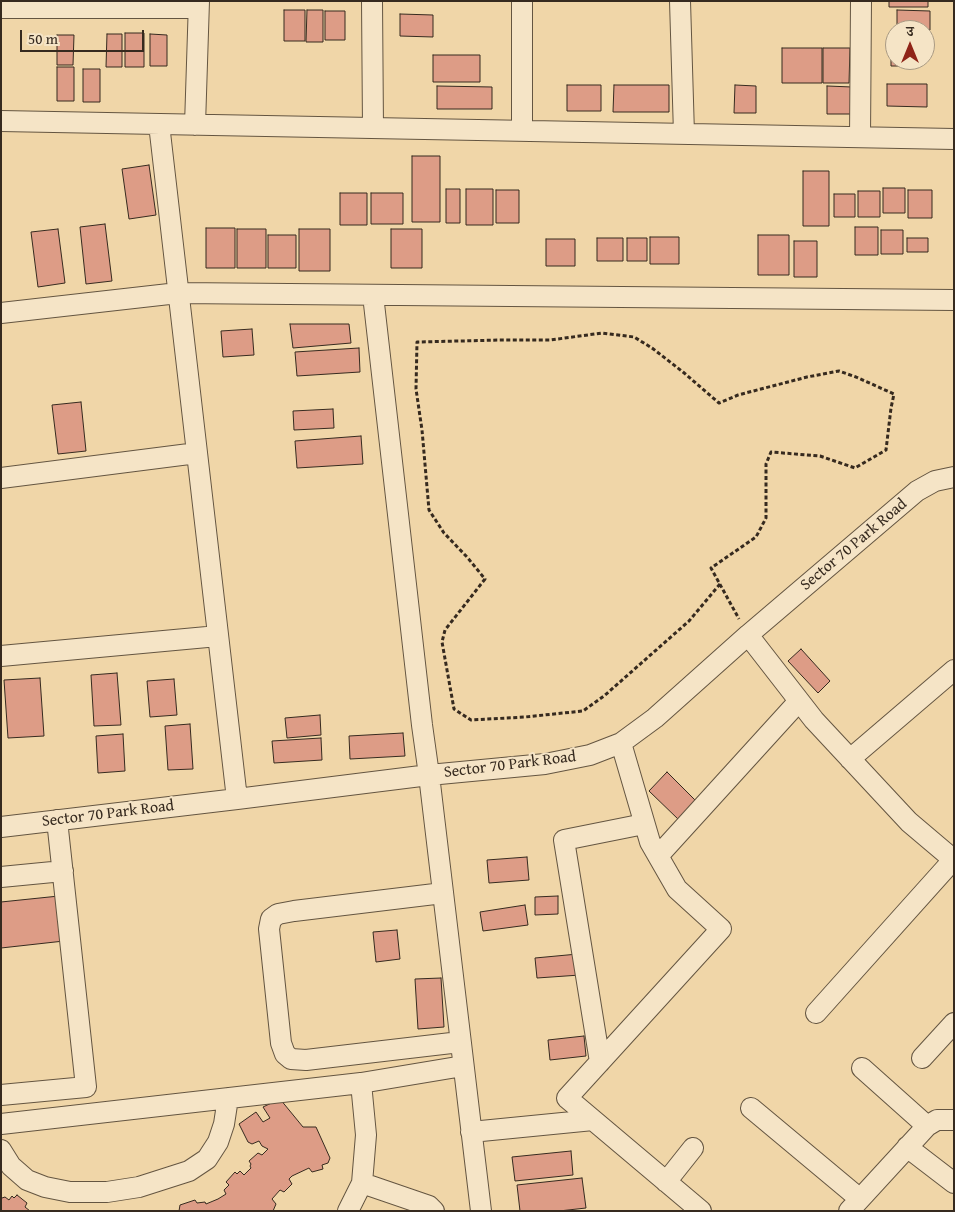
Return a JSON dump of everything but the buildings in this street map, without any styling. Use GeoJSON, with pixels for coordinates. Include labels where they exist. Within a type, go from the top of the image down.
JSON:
{"type":"FeatureCollection","features":[{"type":"Feature","properties":{"kind":"street"},"geometry":{"type":"LineString","coordinates":[[372,1],[373,128]]}},
{"type":"Feature","properties":{"kind":"street"},"geometry":{"type":"LineString","coordinates":[[522,1],[522,131]]}},
{"type":"Feature","properties":{"kind":"street"},"geometry":{"type":"LineString","coordinates":[[680,1],[684,134]]}},
{"type":"Feature","properties":{"kind":"street"},"geometry":{"type":"LineString","coordinates":[[860,137],[861,1]]}},
{"type":"Feature","properties":{"kind":"street"},"geometry":{"type":"LineString","coordinates":[[1,8],[198,5],[195,125]]}},
{"type":"Feature","properties":{"kind":"street"},"geometry":{"type":"LineString","coordinates":[[1,121],[954,139]]}},
{"type":"Feature","properties":{"kind":"street"},"geometry":{"type":"LineString","coordinates":[[159,124],[237,800]]}},
{"type":"Feature","properties":{"kind":"street"},"geometry":{"type":"LineString","coordinates":[[1,313],[178,293],[954,300]]}},
{"type":"Feature","properties":{"kind":"street"},"geometry":{"type":"LineString","coordinates":[[373,295],[422,725],[481,1211]]}},
{"type":"Feature","properties":{"kind":"street"},"geometry":{"type":"LineString","coordinates":[[1,478],[197,452]]}},
{"type":"Feature","properties":{"kind":"street","name":"Sector 70 Park Road"},"geometry":{"type":"LineString","coordinates":[[1,827],[237,800],[429,775],[545,764],[590,755],[621,743],[655,718],[748,635],[917,491],[935,481],[954,477]]}},
{"type":"Feature","properties":{"kind":"street"},"geometry":{"type":"LineString","coordinates":[[748,635],[814,720],[909,822],[953,859],[816,1013]]}},
{"type":"Feature","properties":{"kind":"street"},"geometry":{"type":"LineString","coordinates":[[1,656],[218,636]]}},
{"type":"Feature","properties":{"kind":"street"},"geometry":{"type":"LineString","coordinates":[[850,759],[954,670]]}},
{"type":"Feature","properties":{"kind":"street"},"geometry":{"type":"LineString","coordinates":[[658,856],[800,701]]}},
{"type":"Feature","properties":{"kind":"street"},"geometry":{"type":"LineString","coordinates":[[621,743],[650,842],[677,889],[722,929],[567,1098],[701,1211]]}},
{"type":"Feature","properties":{"kind":"street"},"geometry":{"type":"LineString","coordinates":[[1,1095],[86,1087],[58,820]]}},
{"type":"Feature","properties":{"kind":"street"},"geometry":{"type":"LineString","coordinates":[[600,1062],[564,840],[644,824]]}},
{"type":"Feature","properties":{"kind":"street"},"geometry":{"type":"LineString","coordinates":[[1,877],[63,870]]}},
{"type":"Feature","properties":{"kind":"street"},"geometry":{"type":"LineString","coordinates":[[443,893],[294,911],[278,914],[271,919],[269,929],[281,1043],[285,1054],[292,1059],[306,1060],[460,1042]]}},
{"type":"Feature","properties":{"kind":"street"},"geometry":{"type":"LineString","coordinates":[[922,1058],[954,1023]]}},
{"type":"Feature","properties":{"kind":"street"},"geometry":{"type":"LineString","coordinates":[[1,1124],[361,1083],[463,1066]]}},
{"type":"Feature","properties":{"kind":"street"},"geometry":{"type":"LineString","coordinates":[[862,1068],[927,1126]]}},
{"type":"Feature","properties":{"kind":"street"},"geometry":{"type":"LineString","coordinates":[[348,1211],[362,1183],[366,1135],[361,1083]]}},
{"type":"Feature","properties":{"kind":"street"},"geometry":{"type":"LineString","coordinates":[[1,1150],[16,1171],[27,1180],[45,1187],[70,1192],[107,1192],[139,1187],[190,1171],[207,1159],[218,1142],[224,1124],[228,1098]]}},
{"type":"Feature","properties":{"kind":"street"},"geometry":{"type":"LineString","coordinates":[[752,1108],[855,1205],[927,1126],[937,1120],[954,1120]]}},
{"type":"Feature","properties":{"kind":"street"},"geometry":{"type":"LineString","coordinates":[[472,1132],[593,1120]]}},
{"type":"Feature","properties":{"kind":"street"},"geometry":{"type":"LineString","coordinates":[[666,1182],[693,1148]]}},
{"type":"Feature","properties":{"kind":"street"},"geometry":{"type":"LineString","coordinates":[[908,1148],[954,1183]]}},
{"type":"Feature","properties":{"kind":"street"},"geometry":{"type":"LineString","coordinates":[[362,1183],[429,1206],[434,1211]]}},
{"type":"Feature","properties":{"kind":"path"},"geometry":{"type":"LineString","coordinates":[[720,584],[689,621],[604,696],[583,710],[526,717],[472,720],[454,709],[442,642],[445,630],[485,578],[444,534],[429,510],[422,430],[416,389],[418,342],[550,340],[602,333],[634,337],[652,348],[683,372],[719,403],[738,395],[807,377],[839,371],[894,394],[890,408],[886,450],[855,468],[820,456],[771,452],[766,464],[766,518],[756,537],[710,568],[720,584],[748,635]]}}]}
